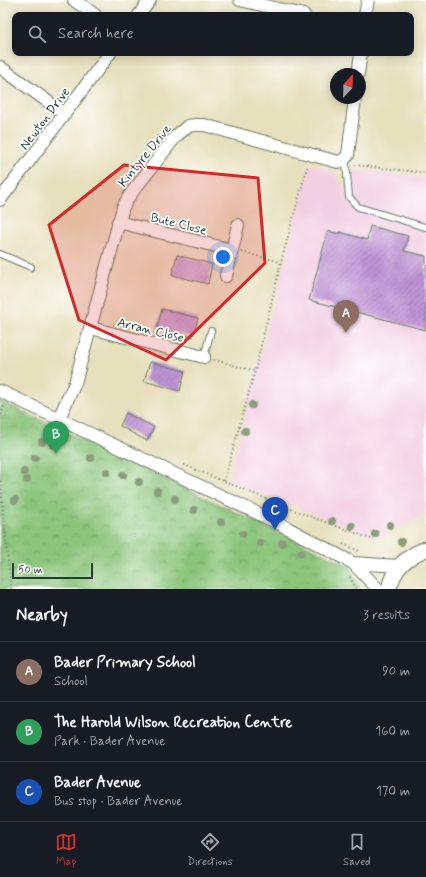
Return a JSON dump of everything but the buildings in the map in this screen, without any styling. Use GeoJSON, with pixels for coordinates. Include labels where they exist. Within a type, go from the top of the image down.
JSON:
{"type":"FeatureCollection","features":[{"type":"Feature","properties":{"kind":"street"},"geometry":{"type":"LineString","coordinates":[[74,0],[91,12]]}},
{"type":"Feature","properties":{"kind":"street"},"geometry":{"type":"LineString","coordinates":[[141,12],[150,0]]}},
{"type":"Feature","properties":{"kind":"street"},"geometry":{"type":"LineString","coordinates":[[240,0],[291,12]]}},
{"type":"Feature","properties":{"kind":"street"},"geometry":{"type":"LineString","coordinates":[[366,12],[368,0]]}},
{"type":"Feature","properties":{"kind":"street","name":"Newton Drive"},"geometry":{"type":"LineString","coordinates":[[2,194],[65,114],[108,56]]}},
{"type":"Feature","properties":{"kind":"street"},"geometry":{"type":"LineString","coordinates":[[359,68],[360,56]]}},
{"type":"Feature","properties":{"kind":"street"},"geometry":{"type":"LineString","coordinates":[[0,67],[65,114]]}},
{"type":"Feature","properties":{"kind":"street"},"geometry":{"type":"LineString","coordinates":[[344,162],[348,155],[354,104]]}},
{"type":"Feature","properties":{"kind":"street","name":"Kintyre Drive"},"geometry":{"type":"LineString","coordinates":[[59,418],[75,383],[123,207],[130,194],[176,136],[188,126],[204,125],[310,155],[338,162],[344,162]]}},
{"type":"Feature","properties":{"kind":"street","name":"Bute Close"},"geometry":{"type":"LineString","coordinates":[[118,222],[232,250]]}},
{"type":"Feature","properties":{"kind":"street"},"geometry":{"type":"LineString","coordinates":[[226,276],[238,225]]}},
{"type":"Feature","properties":{"kind":"street","name":"Arran Close"},"geometry":{"type":"LineString","coordinates":[[91,328],[204,357]]}},
{"type":"Feature","properties":{"kind":"street"},"geometry":{"type":"LineString","coordinates":[[4,392],[278,523],[353,563],[378,589]]}},
{"type":"Feature","properties":{"kind":"street"},"geometry":{"type":"LineString","coordinates":[[388,589],[399,566],[414,553],[426,549]]}},
{"type":"Feature","properties":{"kind":"street"},"geometry":{"type":"LineString","coordinates":[[353,563],[399,566]]}},
{"type":"Feature","properties":{"kind":"lane"},"geometry":{"type":"LineString","coordinates":[[344,162],[349,196],[358,207],[425,227]]}},
{"type":"Feature","properties":{"kind":"lane"},"geometry":{"type":"LineString","coordinates":[[0,254],[31,267]]}},
{"type":"Feature","properties":{"kind":"lane"},"geometry":{"type":"LineString","coordinates":[[204,357],[211,331]]}},
{"type":"Feature","properties":{"kind":"path"},"geometry":{"type":"LineString","coordinates":[[220,496],[255,371],[281,262],[310,155]]}},
{"type":"Feature","properties":{"kind":"path"},"geometry":{"type":"LineString","coordinates":[[344,162],[426,173]]}},
{"type":"Feature","properties":{"kind":"path"},"geometry":{"type":"LineString","coordinates":[[232,250],[281,262]]}},
{"type":"Feature","properties":{"kind":"path"},"geometry":{"type":"LineString","coordinates":[[204,357],[255,371]]}},
{"type":"Feature","properties":{"kind":"path"},"geometry":{"type":"LineString","coordinates":[[0,419],[4,392]]}},
{"type":"Feature","properties":{"kind":"path"},"geometry":{"type":"LineString","coordinates":[[184,465],[296,511],[374,540]]}},
{"type":"Feature","properties":{"kind":"path"},"geometry":{"type":"LineString","coordinates":[[0,481],[11,589]]}},
{"type":"Feature","properties":{"kind":"highlighted area"},"geometry":{"type":"Polygon","coordinates":[[[124,165],[258,178],[265,263],[166,360],[79,320],[49,225],[124,165]]]}},
{"type":"Feature","properties":{"kind":"shaded area"},"geometry":{"type":"Polygon","coordinates":[[[310,164],[335,172],[337,183],[351,185],[354,170],[426,177],[426,514],[380,538],[376,538],[228,481],[310,164]]]}},
{"type":"Feature","properties":{"kind":"green space"},"geometry":{"type":"Polygon","coordinates":[[[0,401],[349,566],[360,589],[0,589],[0,401]]]}},
{"type":"Feature","properties":{"kind":"place","name":"Bader Primary School"},"geometry":{"type":"Point","coordinates":[346,333]}},
{"type":"Feature","properties":{"kind":"place","name":"The Harold Wilson Recreation Centre"},"geometry":{"type":"Point","coordinates":[56,454]}},
{"type":"Feature","properties":{"kind":"place","name":"Bader Avenue"},"geometry":{"type":"Point","coordinates":[275,530]}}]}
